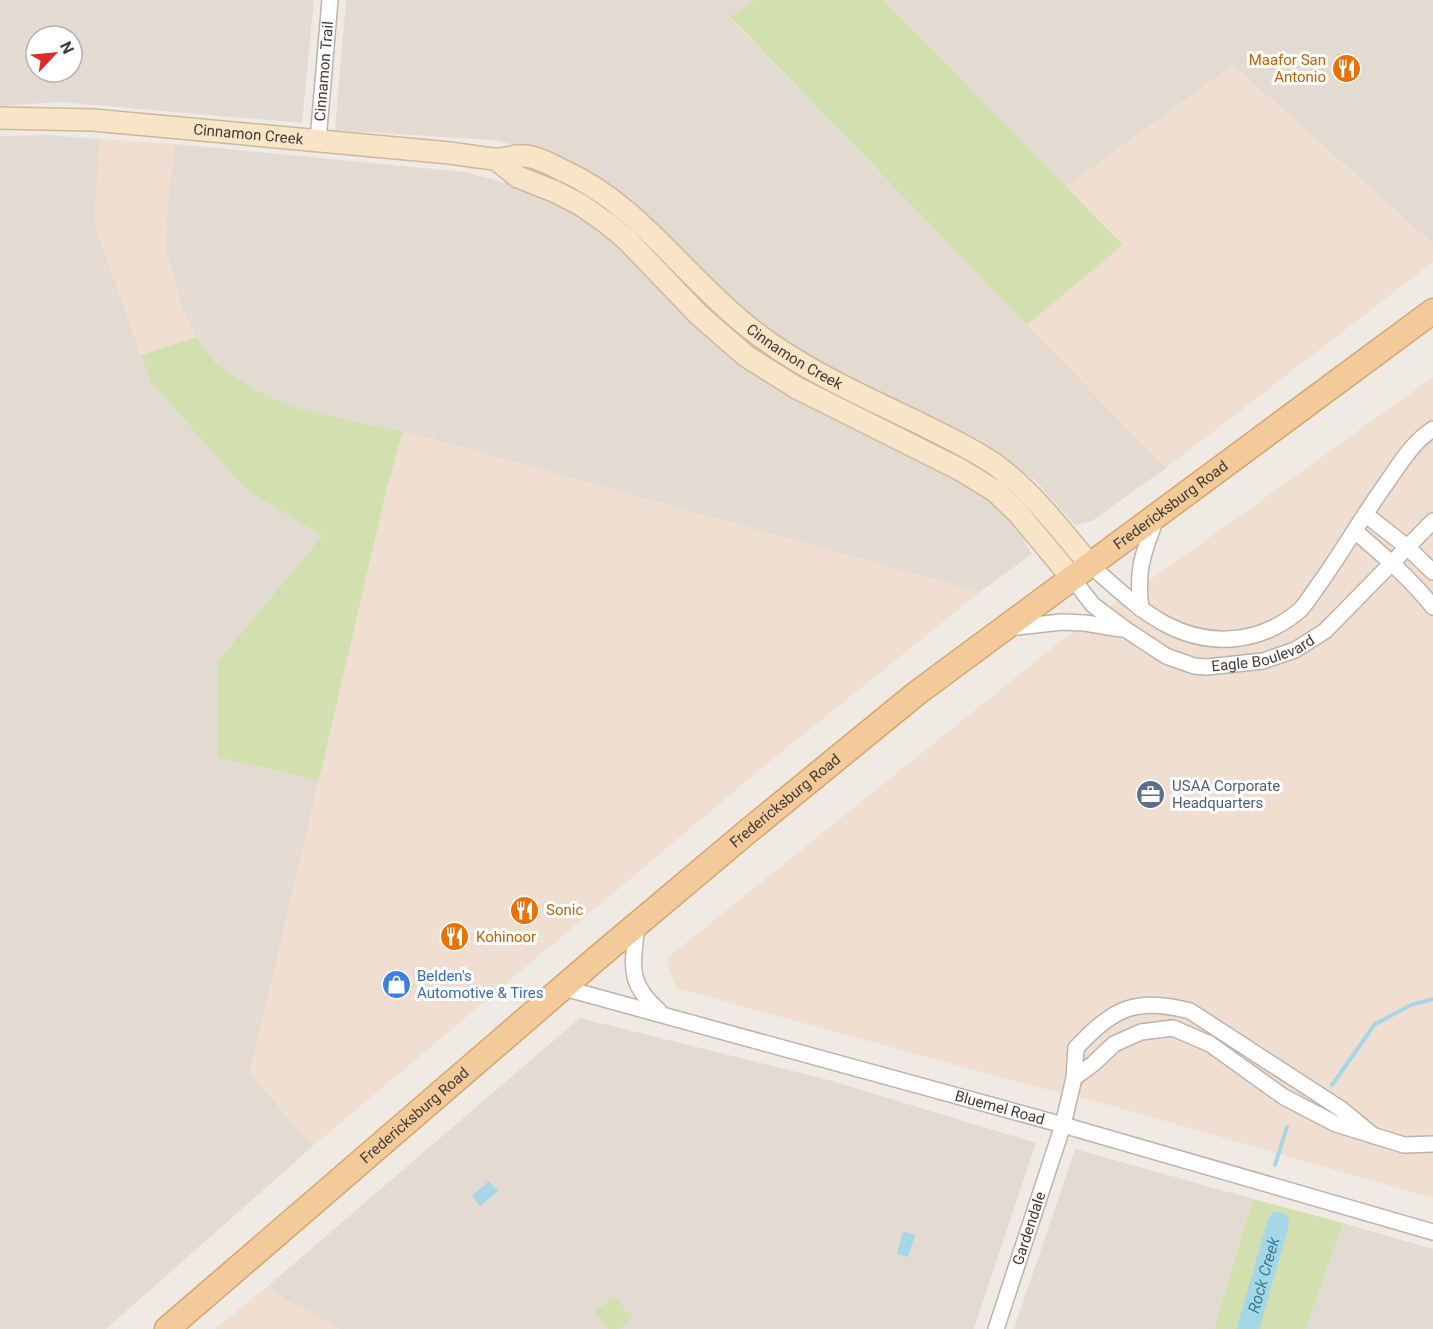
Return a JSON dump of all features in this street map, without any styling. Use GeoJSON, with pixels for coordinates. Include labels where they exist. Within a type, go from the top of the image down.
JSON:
{"type":"FeatureCollection","features":[{"type":"Feature","properties":{"kind":"main road","name":"Fredericksburg Road"},"geometry":{"type":"LineString","coordinates":[[167,1329],[637,925],[917,693],[1433,310]]}},
{"type":"Feature","properties":{"kind":"street","name":"Cinnamon Trail"},"geometry":{"type":"LineString","coordinates":[[318,141],[330,0]]}},
{"type":"Feature","properties":{"kind":"street","name":"Cinnamon Creek"},"geometry":{"type":"LineString","coordinates":[[0,118],[93,120],[450,153],[497,160],[519,156],[537,159],[567,172],[610,198],[638,220],[747,327],[794,360],[950,438],[998,467],[1031,495],[1081,571]]}},
{"type":"Feature","properties":{"kind":"street","name":"Cinnamon Creek"},"geometry":{"type":"LineString","coordinates":[[497,160],[518,177],[581,205],[627,240],[699,315],[746,356],[830,406],[959,469],[995,491],[1081,571]]}},
{"type":"Feature","properties":{"kind":"street"},"geometry":{"type":"LineString","coordinates":[[556,192],[567,172]]}},
{"type":"Feature","properties":{"kind":"street","name":"Eagle Boulevard"},"geometry":{"type":"LineString","coordinates":[[1081,571],[1162,623],[1192,637],[1224,640],[1256,636],[1280,624],[1301,609],[1419,438],[1433,429]]}},
{"type":"Feature","properties":{"kind":"street"},"geometry":{"type":"LineString","coordinates":[[939,459],[950,438]]}},
{"type":"Feature","properties":{"kind":"street"},"geometry":{"type":"LineString","coordinates":[[1365,514],[1433,572]]}},
{"type":"Feature","properties":{"kind":"street"},"geometry":{"type":"LineString","coordinates":[[1141,609],[1138,583],[1141,561],[1157,516]]}},
{"type":"Feature","properties":{"kind":"street","name":"Eagle Boulevard"},"geometry":{"type":"LineString","coordinates":[[1081,571],[1093,605],[1166,656],[1194,666],[1208,667],[1263,661],[1295,650],[1325,632],[1433,521]]}},
{"type":"Feature","properties":{"kind":"street"},"geometry":{"type":"LineString","coordinates":[[1355,531],[1392,562],[1433,607]]}},
{"type":"Feature","properties":{"kind":"street"},"geometry":{"type":"LineString","coordinates":[[1005,629],[1062,622],[1125,629]]}},
{"type":"Feature","properties":{"kind":"street"},"geometry":{"type":"LineString","coordinates":[[637,925],[633,972],[638,989],[645,999],[661,1013]]}},
{"type":"Feature","properties":{"kind":"street","name":"Bluemel Road"},"geometry":{"type":"LineString","coordinates":[[564,988],[1063,1125],[1433,1232]]}},
{"type":"Feature","properties":{"kind":"street","name":"Gardendale"},"geometry":{"type":"LineString","coordinates":[[996,1329],[1063,1125],[1074,1078],[1076,1048],[1095,1029],[1119,1011],[1144,1005],[1167,1005],[1190,1011],[1341,1109],[1374,1136]]}},
{"type":"Feature","properties":{"kind":"street"},"geometry":{"type":"LineString","coordinates":[[1074,1078],[1114,1044],[1141,1032],[1173,1028],[1210,1044],[1284,1097],[1336,1124],[1404,1145],[1433,1144]]}},
{"type":"Feature","properties":{"kind":"shaded area"},"geometry":{"type":"Polygon","coordinates":[[[0,0],[314,0],[302,123],[60,102],[0,106],[0,0]]]}},
{"type":"Feature","properties":{"kind":"shaded area"},"geometry":{"type":"Polygon","coordinates":[[[346,0],[756,0],[730,18],[1166,468],[1092,521],[1075,525],[1036,481],[980,441],[837,375],[788,344],[751,316],[696,266],[631,200],[586,169],[534,149],[491,140],[335,130],[346,0]]]}},
{"type":"Feature","properties":{"kind":"shaded area"},"geometry":{"type":"Polygon","coordinates":[[[884,0],[1433,0],[1433,244],[1233,65],[1066,187],[884,0]]]}},
{"type":"Feature","properties":{"kind":"shaded area"},"geometry":{"type":"Polygon","coordinates":[[[1233,65],[1433,244],[1433,262],[1166,468],[1027,325],[1123,245],[1066,187],[1233,65]]]}},
{"type":"Feature","properties":{"kind":"shaded area"},"geometry":{"type":"Polygon","coordinates":[[[46,135],[100,139],[94,223],[151,382],[246,490],[322,536],[217,662],[218,758],[319,780],[250,1073],[313,1146],[106,1329],[0,1329],[0,136],[46,135]]]}},
{"type":"Feature","properties":{"kind":"shaded area"},"geometry":{"type":"Polygon","coordinates":[[[100,139],[175,144],[167,212],[166,251],[182,307],[196,337],[141,355],[94,223],[100,139]]]}},
{"type":"Feature","properties":{"kind":"shaded area"},"geometry":{"type":"Polygon","coordinates":[[[175,144],[465,172],[506,183],[558,206],[595,226],[617,245],[723,350],[777,388],[826,416],[959,480],[991,503],[1018,530],[1032,554],[980,592],[403,431],[293,407],[256,390],[216,364],[196,337],[182,307],[166,251],[167,212],[175,144]]]}},
{"type":"Feature","properties":{"kind":"shaded area","name":"USAA Corporate Headquarters"},"geometry":{"type":"Polygon","coordinates":[[[1433,377],[1433,1198],[1102,1103],[676,988],[666,959],[1072,632],[1170,566],[1433,377]]]}},
{"type":"Feature","properties":{"kind":"shaded area"},"geometry":{"type":"Polygon","coordinates":[[[403,431],[980,592],[763,767],[313,1146],[250,1074],[387,488],[403,431]]]}},
{"type":"Feature","properties":{"kind":"shaded area"},"geometry":{"type":"Polygon","coordinates":[[[580,1018],[825,1079],[1036,1143],[974,1329],[340,1329],[283,1298],[269,1285],[580,1018]]]}},
{"type":"Feature","properties":{"kind":"shaded area"},"geometry":{"type":"Polygon","coordinates":[[[1075,1149],[1253,1199],[1214,1329],[1014,1329],[1075,1149]]]}},
{"type":"Feature","properties":{"kind":"shaded area"},"geometry":{"type":"Polygon","coordinates":[[[1343,1223],[1433,1249],[1433,1329],[1306,1329],[1343,1223]]]}},
{"type":"Feature","properties":{"kind":"shaded area"},"geometry":{"type":"Polygon","coordinates":[[[269,1285],[283,1298],[340,1329],[215,1329],[269,1285]]]}},
{"type":"Feature","properties":{"kind":"green space"},"geometry":{"type":"Polygon","coordinates":[[[756,0],[884,0],[1123,245],[1027,325],[730,17],[756,0]]]}},
{"type":"Feature","properties":{"kind":"green space"},"geometry":{"type":"Polygon","coordinates":[[[196,337],[216,364],[256,390],[293,407],[403,431],[387,488],[319,780],[218,758],[217,662],[322,536],[246,490],[151,382],[141,355],[196,337]]]}},
{"type":"Feature","properties":{"kind":"green space"},"geometry":{"type":"Polygon","coordinates":[[[1253,1199],[1343,1223],[1306,1329],[1214,1329],[1253,1199]]]}},
{"type":"Feature","properties":{"kind":"green space"},"geometry":{"type":"Polygon","coordinates":[[[614,1296],[632,1318],[619,1329],[609,1329],[595,1312],[614,1296]]]}},
{"type":"Feature","properties":{"kind":"water"},"geometry":{"type":"Polygon","coordinates":[[[489,1181],[498,1191],[480,1206],[472,1196],[489,1181]]]}},
{"type":"Feature","properties":{"kind":"water"},"geometry":{"type":"Polygon","coordinates":[[[903,1231],[915,1235],[908,1257],[897,1254],[903,1231]]]}},
{"type":"Feature","properties":{"kind":"waterway","name":"Rock Creek"},"geometry":{"type":"LineString","coordinates":[[1332,1085],[1375,1024],[1411,1005],[1433,999]]}},
{"type":"Feature","properties":{"kind":"waterway","name":"Rock Creek"},"geometry":{"type":"LineString","coordinates":[[1275,1165],[1287,1127]]}},
{"type":"Feature","properties":{"kind":"waterway","name":"Rock Creek"},"geometry":{"type":"LineString","coordinates":[[1248,1329],[1278,1223]]}},
{"type":"Feature","properties":{"kind":"place","name":"Maafor San Antonio"},"geometry":{"type":"Point","coordinates":[1347,69]}},
{"type":"Feature","properties":{"kind":"place","name":"USAA Corporate Headquarters"},"geometry":{"type":"Point","coordinates":[1151,795]}},
{"type":"Feature","properties":{"kind":"place","name":"Sonic"},"geometry":{"type":"Point","coordinates":[525,910]}},
{"type":"Feature","properties":{"kind":"place","name":"Kohinoor"},"geometry":{"type":"Point","coordinates":[455,937]}},
{"type":"Feature","properties":{"kind":"place","name":"Belden's Automotive & Tires"},"geometry":{"type":"Point","coordinates":[396,985]}}]}
